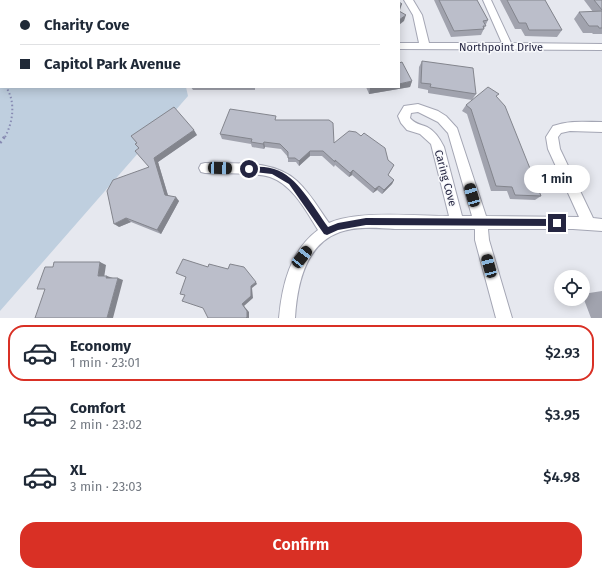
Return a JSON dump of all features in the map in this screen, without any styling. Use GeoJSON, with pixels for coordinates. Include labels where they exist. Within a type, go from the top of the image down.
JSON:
{"type":"FeatureCollection","features":[{"type":"Feature","properties":{"kind":"street"},"geometry":{"type":"LineString","coordinates":[[408,0],[416,11],[425,46]]}},
{"type":"Feature","properties":{"kind":"street"},"geometry":{"type":"LineString","coordinates":[[487,0],[508,47]]}},
{"type":"Feature","properties":{"kind":"street","name":"Northpoint Drive"},"geometry":{"type":"LineString","coordinates":[[400,46],[602,47]]}},
{"type":"Feature","properties":{"kind":"street","name":"Caring Cove"},"geometry":{"type":"LineString","coordinates":[[458,222],[438,147],[430,135],[407,124],[404,116],[408,109],[418,108],[434,114],[442,118],[453,131],[480,223]]}},
{"type":"Feature","properties":{"kind":"street"},"geometry":{"type":"LineString","coordinates":[[287,318],[289,292],[293,275],[302,257],[312,244],[327,232],[338,226],[366,222],[596,224],[554,149],[552,137],[557,129],[566,126],[582,125],[602,127]]}},
{"type":"Feature","properties":{"kind":"street"},"geometry":{"type":"LineString","coordinates":[[205,168],[273,171],[282,176],[299,191],[327,232]]}},
{"type":"Feature","properties":{"kind":"street"},"geometry":{"type":"LineString","coordinates":[[480,223],[482,240],[504,318]]}},
{"type":"Feature","properties":{"kind":"path"},"geometry":{"type":"LineString","coordinates":[[0,143],[4,140],[13,115],[14,106],[7,88]]}},
{"type":"Feature","properties":{"kind":"shaded area"},"geometry":{"type":"Polygon","coordinates":[[[0,88],[186,88],[188,96],[0,311],[0,88]]]}},
{"type":"Feature","properties":{"kind":"building"},"geometry":{"type":"Polygon","coordinates":[[[439,0],[477,0],[488,20],[483,21],[486,26],[483,26],[484,29],[454,31],[439,0]]]}},
{"type":"Feature","properties":{"kind":"building"},"geometry":{"type":"Polygon","coordinates":[[[507,0],[545,0],[562,30],[529,30],[526,23],[519,23],[507,0]]]}},
{"type":"Feature","properties":{"kind":"building"},"geometry":{"type":"Polygon","coordinates":[[[594,0],[602,0],[602,10],[594,0]]]}},
{"type":"Feature","properties":{"kind":"building"},"geometry":{"type":"Polygon","coordinates":[[[602,11],[602,28],[599,28],[598,26],[589,26],[579,12],[602,11]]]}},
{"type":"Feature","properties":{"kind":"building"},"geometry":{"type":"Polygon","coordinates":[[[400,12],[406,15],[400,19],[400,12]]]}},
{"type":"Feature","properties":{"kind":"building"},"geometry":{"type":"Polygon","coordinates":[[[422,61],[473,68],[476,94],[430,87],[431,84],[421,83],[422,61]]]}},
{"type":"Feature","properties":{"kind":"building"},"geometry":{"type":"Polygon","coordinates":[[[402,62],[412,81],[400,84],[400,63],[402,62]]]}},
{"type":"Feature","properties":{"kind":"building"},"geometry":{"type":"Polygon","coordinates":[[[488,87],[499,94],[496,96],[505,106],[541,196],[515,195],[512,187],[496,186],[471,109],[466,105],[488,87]]]}},
{"type":"Feature","properties":{"kind":"building"},"geometry":{"type":"Polygon","coordinates":[[[174,107],[194,130],[154,158],[165,195],[176,197],[157,230],[126,218],[114,224],[107,191],[113,180],[149,167],[135,151],[139,148],[131,136],[174,107]]]}},
{"type":"Feature","properties":{"kind":"building"},"geometry":{"type":"Polygon","coordinates":[[[230,109],[276,116],[275,120],[329,120],[333,123],[334,143],[349,131],[356,132],[361,136],[364,133],[385,148],[388,160],[394,165],[388,175],[394,180],[384,190],[379,186],[375,189],[353,170],[350,173],[323,151],[310,151],[299,161],[295,158],[288,158],[288,152],[280,144],[251,142],[252,139],[220,134],[230,109]]]}},
{"type":"Feature","properties":{"kind":"building"},"geometry":{"type":"Polygon","coordinates":[[[183,259],[208,267],[209,264],[228,269],[230,264],[244,267],[256,282],[251,286],[251,296],[242,304],[247,311],[247,317],[208,318],[203,308],[182,301],[185,295],[180,294],[186,277],[176,273],[183,259]]]}},
{"type":"Feature","properties":{"kind":"building"},"geometry":{"type":"Polygon","coordinates":[[[54,262],[100,262],[98,276],[118,278],[107,318],[35,318],[45,289],[37,289],[45,267],[53,267],[54,262]]]}},
{"type":"Feature","properties":{"kind":"route"},"geometry":{"type":"LineString","coordinates":[[249,169],[273,171],[291,182],[299,191],[327,232],[338,226],[366,222],[557,223]]}}]}
